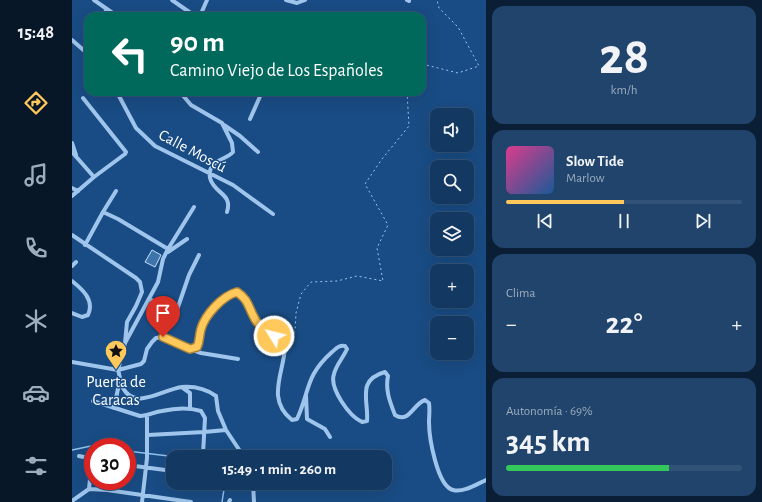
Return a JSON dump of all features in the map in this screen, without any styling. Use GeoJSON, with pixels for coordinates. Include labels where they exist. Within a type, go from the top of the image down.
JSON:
{"type":"FeatureCollection","features":[{"type":"Feature","properties":{"kind":"street"},"geometry":{"type":"LineString","coordinates":[[94,0],[111,12]]}},
{"type":"Feature","properties":{"kind":"street"},"geometry":{"type":"LineString","coordinates":[[172,0],[189,12]]}},
{"type":"Feature","properties":{"kind":"street"},"geometry":{"type":"LineString","coordinates":[[202,12],[208,0]]}},
{"type":"Feature","properties":{"kind":"street"},"geometry":{"type":"LineString","coordinates":[[286,0],[298,4],[305,0]]}},
{"type":"Feature","properties":{"kind":"street"},"geometry":{"type":"LineString","coordinates":[[72,40],[84,50]]}},
{"type":"Feature","properties":{"kind":"street","name":"Calle Moscú"},"geometry":{"type":"LineString","coordinates":[[119,96],[136,128],[146,138],[168,154],[210,173],[233,186],[273,214]]}},
{"type":"Feature","properties":{"kind":"street"},"geometry":{"type":"LineString","coordinates":[[184,96],[192,105],[222,123],[258,152]]}},
{"type":"Feature","properties":{"kind":"street"},"geometry":{"type":"LineString","coordinates":[[250,119],[260,96]]}},
{"type":"Feature","properties":{"kind":"street"},"geometry":{"type":"LineString","coordinates":[[72,196],[126,152],[83,98]]}},
{"type":"Feature","properties":{"kind":"street"},"geometry":{"type":"LineString","coordinates":[[222,123],[232,143],[232,152],[230,155],[217,161],[210,173],[212,183],[216,189],[224,194],[227,199],[229,205],[227,212]]}},
{"type":"Feature","properties":{"kind":"street"},"geometry":{"type":"LineString","coordinates":[[72,143],[74,154],[94,177]]}},
{"type":"Feature","properties":{"kind":"street"},"geometry":{"type":"LineString","coordinates":[[72,188],[78,191]]}},
{"type":"Feature","properties":{"kind":"street"},"geometry":{"type":"LineString","coordinates":[[85,244],[116,191]]}},
{"type":"Feature","properties":{"kind":"street"},"geometry":{"type":"LineString","coordinates":[[125,343],[158,282],[163,259],[167,251],[194,207]]}},
{"type":"Feature","properties":{"kind":"street"},"geometry":{"type":"LineString","coordinates":[[103,212],[118,219],[167,251]]}},
{"type":"Feature","properties":{"kind":"street"},"geometry":{"type":"LineString","coordinates":[[72,235],[140,282],[142,292],[127,322],[125,343],[118,370],[123,388],[130,395],[136,398],[160,395],[182,387],[194,387],[208,390],[216,396],[218,410],[226,430],[239,450]]}},
{"type":"Feature","properties":{"kind":"street"},"geometry":{"type":"LineString","coordinates":[[167,251],[187,239]]}},
{"type":"Feature","properties":{"kind":"street"},"geometry":{"type":"LineString","coordinates":[[149,298],[177,310],[189,275],[199,256]]}},
{"type":"Feature","properties":{"kind":"street"},"geometry":{"type":"LineString","coordinates":[[72,266],[76,262]]}},
{"type":"Feature","properties":{"kind":"street"},"geometry":{"type":"LineString","coordinates":[[72,281],[86,293],[89,300],[90,311],[88,315],[82,317],[72,313]]}},
{"type":"Feature","properties":{"kind":"street"},"geometry":{"type":"LineString","coordinates":[[190,349],[197,347],[205,319],[210,312],[232,293],[237,292],[247,301],[254,318],[259,325],[283,341],[286,345],[277,391],[283,409],[292,420],[298,419],[306,391],[315,369],[338,346],[345,346],[347,349],[343,359],[334,373],[335,388],[338,396],[357,420],[362,422],[367,421],[365,392],[369,383],[374,377],[385,372],[388,376],[386,384],[387,392],[395,415],[400,418],[404,418],[420,402],[425,400],[429,403],[429,422],[433,450],[437,466],[447,486],[453,490],[461,490],[486,480]]}},
{"type":"Feature","properties":{"kind":"street"},"geometry":{"type":"LineString","coordinates":[[72,362],[118,370],[141,364],[144,362],[147,349],[156,338],[163,337],[201,353],[238,359]]}},
{"type":"Feature","properties":{"kind":"street"},"geometry":{"type":"LineString","coordinates":[[114,408],[120,377]]}},
{"type":"Feature","properties":{"kind":"street"},"geometry":{"type":"LineString","coordinates":[[182,387],[190,393],[190,408]]}},
{"type":"Feature","properties":{"kind":"street"},"geometry":{"type":"LineString","coordinates":[[306,391],[307,419],[325,429],[330,437]]}},
{"type":"Feature","properties":{"kind":"street"},"geometry":{"type":"LineString","coordinates":[[93,402],[140,416],[147,416],[160,411],[190,408],[201,411],[205,418],[204,450]]}},
{"type":"Feature","properties":{"kind":"street"},"geometry":{"type":"LineString","coordinates":[[142,502],[147,468],[147,416]]}},
{"type":"Feature","properties":{"kind":"street"},"geometry":{"type":"LineString","coordinates":[[148,435],[226,430]]}},
{"type":"Feature","properties":{"kind":"street"},"geometry":{"type":"LineString","coordinates":[[79,456],[84,457]]}},
{"type":"Feature","properties":{"kind":"street"},"geometry":{"type":"LineString","coordinates":[[136,466],[166,470]]}},
{"type":"Feature","properties":{"kind":"street"},"geometry":{"type":"LineString","coordinates":[[72,501],[88,490]]}},
{"type":"Feature","properties":{"kind":"street"},"geometry":{"type":"LineString","coordinates":[[105,490],[192,502]]}},
{"type":"Feature","properties":{"kind":"street"},"geometry":{"type":"LineString","coordinates":[[254,490],[254,502]]}},
{"type":"Feature","properties":{"kind":"path"},"geometry":{"type":"LineString","coordinates":[[426,65],[458,73],[479,66],[458,27],[439,8],[437,0]]}},
{"type":"Feature","properties":{"kind":"path"},"geometry":{"type":"LineString","coordinates":[[285,350],[295,330],[296,313],[301,294],[311,282],[337,281],[357,276],[383,281],[377,248],[388,226],[364,184],[382,159],[410,126],[407,96]]}},
{"type":"Feature","properties":{"kind":"building"},"geometry":{"type":"Polygon","coordinates":[[[152,250],[161,255],[155,267],[145,262],[152,250]]]}},
{"type":"Feature","properties":{"kind":"waterway"},"geometry":{"type":"LineString","coordinates":[[72,450],[84,447]]}},
{"type":"Feature","properties":{"kind":"waterway"},"geometry":{"type":"LineString","coordinates":[[136,452],[166,456]]}},
{"type":"Feature","properties":{"kind":"waterway"},"geometry":{"type":"LineString","coordinates":[[222,502],[224,490]]}},
{"type":"Feature","properties":{"kind":"place","name":"Puerta de Caracas"},"geometry":{"type":"Point","coordinates":[116,370]}},
{"type":"Feature","properties":{"kind":"route"},"geometry":{"type":"LineString","coordinates":[[163,337],[190,349],[197,347],[200,342],[201,331],[205,319],[210,312],[232,293],[237,292],[247,301],[254,318],[259,325],[274,336]]}}]}
